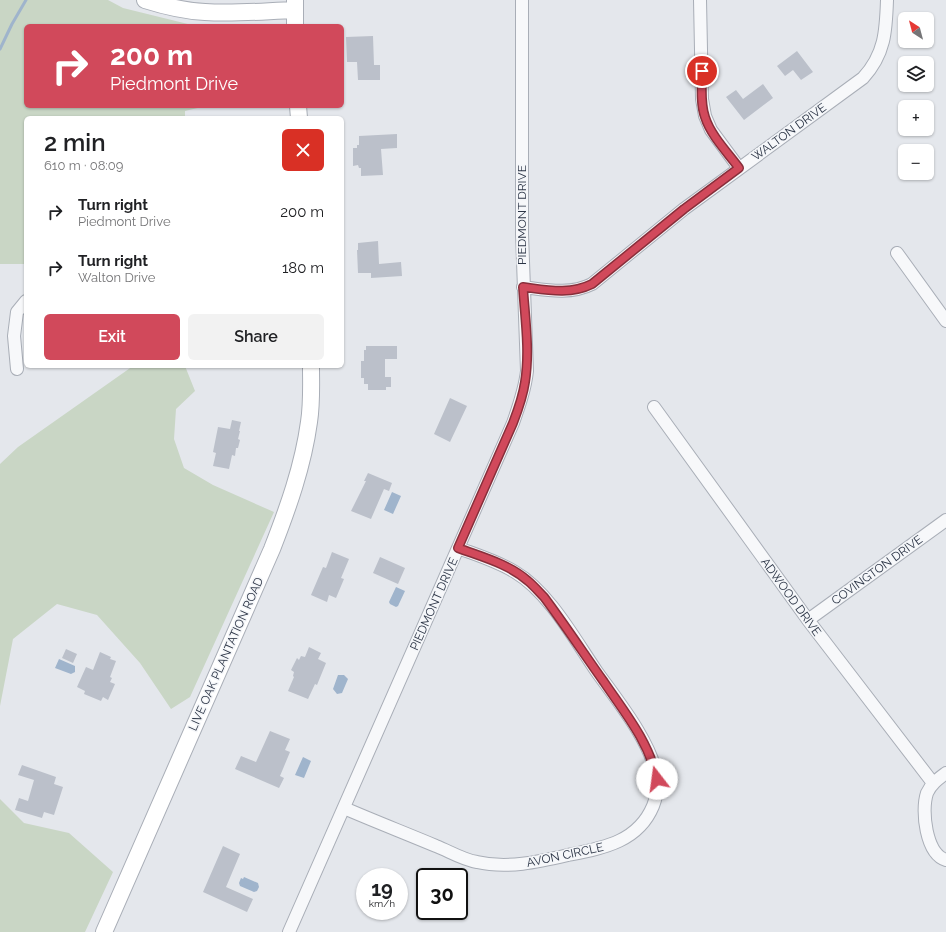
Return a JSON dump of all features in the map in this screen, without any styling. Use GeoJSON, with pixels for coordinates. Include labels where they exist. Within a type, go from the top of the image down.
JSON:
{"type":"FeatureCollection","features":[{"type":"Feature","properties":{"kind":"street"},"geometry":{"type":"LineString","coordinates":[[145,0],[182,9],[204,12],[232,13],[295,5],[295,24]]}},
{"type":"Feature","properties":{"kind":"street","name":"PIEDMONT DRIVE"},"geometry":{"type":"LineString","coordinates":[[289,932],[521,402],[525,383],[526,347],[522,234],[522,0]]}},
{"type":"Feature","properties":{"kind":"street"},"geometry":{"type":"LineString","coordinates":[[700,0],[702,99],[705,116],[711,130],[739,168]]}},
{"type":"Feature","properties":{"kind":"street","name":"WALTON DRIVE"},"geometry":{"type":"LineString","coordinates":[[523,287],[575,291],[592,284],[684,209],[863,78],[871,70],[882,48],[886,25],[887,0]]}},
{"type":"Feature","properties":{"kind":"street"},"geometry":{"type":"LineString","coordinates":[[897,253],[946,321]]}},
{"type":"Feature","properties":{"kind":"street"},"geometry":{"type":"LineString","coordinates":[[17,368],[14,336],[17,312],[24,303]]}},
{"type":"Feature","properties":{"kind":"street","name":"LIVE OAK PLANTATION ROAD"},"geometry":{"type":"LineString","coordinates":[[104,932],[284,518],[296,483],[306,441],[312,392],[311,368]]}},
{"type":"Feature","properties":{"kind":"street","name":"ADWOOD DRIVE"},"geometry":{"type":"LineString","coordinates":[[654,407],[808,620],[933,783]]}},
{"type":"Feature","properties":{"kind":"street","name":"COVINGTON DRIVE"},"geometry":{"type":"LineString","coordinates":[[808,620],[946,520]]}},
{"type":"Feature","properties":{"kind":"street","name":"AVON CIRCLE"},"geometry":{"type":"LineString","coordinates":[[344,808],[476,862],[510,866],[556,858],[604,847],[618,842],[634,831],[650,812],[657,788],[657,779],[654,764],[646,747],[630,720],[544,597],[528,581],[515,572],[498,563],[458,548]]}},
{"type":"Feature","properties":{"kind":"street"},"geometry":{"type":"LineString","coordinates":[[946,773],[933,783],[926,797],[924,813],[930,842],[934,851],[942,859],[946,860]]}},
{"type":"Feature","properties":{"kind":"green space"},"geometry":{"type":"Polygon","coordinates":[[[0,0],[108,0],[123,8],[188,24],[24,24],[24,108],[198,108],[185,111],[185,116],[24,116],[24,264],[0,264],[0,0]]]}},
{"type":"Feature","properties":{"kind":"green space"},"geometry":{"type":"Polygon","coordinates":[[[130,368],[186,368],[195,391],[176,409],[174,439],[184,468],[213,485],[274,512],[190,697],[171,709],[140,663],[97,615],[57,604],[13,639],[0,706],[0,464],[18,447],[130,368]]]}},
{"type":"Feature","properties":{"kind":"green space"},"geometry":{"type":"Polygon","coordinates":[[[0,799],[24,823],[69,833],[113,872],[85,932],[0,932],[0,799]]]}},
{"type":"Feature","properties":{"kind":"water"},"geometry":{"type":"Polygon","coordinates":[[[392,492],[401,496],[393,514],[384,510],[392,492]]]}},
{"type":"Feature","properties":{"kind":"water"},"geometry":{"type":"Polygon","coordinates":[[[396,587],[405,591],[398,606],[396,607],[389,602],[396,587]]]}},
{"type":"Feature","properties":{"kind":"water"},"geometry":{"type":"Polygon","coordinates":[[[59,659],[75,666],[75,672],[71,674],[55,668],[59,659]]]}},
{"type":"Feature","properties":{"kind":"water"},"geometry":{"type":"Polygon","coordinates":[[[338,675],[344,675],[348,679],[342,693],[337,694],[333,689],[338,675]]]}},
{"type":"Feature","properties":{"kind":"water"},"geometry":{"type":"Polygon","coordinates":[[[303,757],[311,761],[304,778],[295,775],[303,757]]]}},
{"type":"Feature","properties":{"kind":"water"},"geometry":{"type":"Polygon","coordinates":[[[244,877],[258,883],[259,887],[257,891],[254,892],[240,886],[239,883],[241,878],[243,879],[244,877]]]}},
{"type":"Feature","properties":{"kind":"building"},"geometry":{"type":"Polygon","coordinates":[[[373,36],[374,65],[380,65],[380,80],[358,80],[357,62],[347,62],[346,37],[373,36]]]}},
{"type":"Feature","properties":{"kind":"building"},"geometry":{"type":"Polygon","coordinates":[[[797,51],[813,72],[801,80],[793,70],[785,76],[777,66],[797,51]]]}},
{"type":"Feature","properties":{"kind":"building"},"geometry":{"type":"Polygon","coordinates":[[[763,84],[773,98],[744,120],[726,97],[736,90],[743,99],[763,84]]]}},
{"type":"Feature","properties":{"kind":"building"},"geometry":{"type":"Polygon","coordinates":[[[397,134],[397,148],[381,149],[383,175],[361,176],[361,168],[359,168],[358,165],[353,166],[353,148],[357,148],[357,145],[359,145],[359,136],[397,134]]]}},
{"type":"Feature","properties":{"kind":"building"},"geometry":{"type":"Polygon","coordinates":[[[378,241],[379,264],[401,262],[402,276],[371,278],[371,273],[358,273],[358,243],[378,241]]]}},
{"type":"Feature","properties":{"kind":"building"},"geometry":{"type":"Polygon","coordinates":[[[366,346],[397,346],[397,359],[385,359],[385,377],[391,377],[391,387],[386,387],[386,390],[368,390],[368,384],[364,384],[364,378],[361,378],[361,361],[364,361],[364,350],[366,350],[366,346]]]}},
{"type":"Feature","properties":{"kind":"building"},"geometry":{"type":"Polygon","coordinates":[[[450,398],[467,406],[450,442],[434,434],[450,398]]]}},
{"type":"Feature","properties":{"kind":"building"},"geometry":{"type":"Polygon","coordinates":[[[232,420],[241,422],[238,439],[240,440],[238,448],[236,448],[235,456],[232,455],[229,469],[213,466],[216,453],[213,452],[218,427],[230,429],[232,420]]]}},
{"type":"Feature","properties":{"kind":"building"},"geometry":{"type":"Polygon","coordinates":[[[368,473],[392,483],[389,491],[384,489],[371,519],[351,511],[366,481],[364,481],[368,473]]]}},
{"type":"Feature","properties":{"kind":"building"},"geometry":{"type":"Polygon","coordinates":[[[332,552],[349,559],[341,578],[344,579],[336,598],[329,595],[327,602],[311,595],[323,567],[326,568],[332,552]]]}},
{"type":"Feature","properties":{"kind":"building"},"geometry":{"type":"Polygon","coordinates":[[[380,557],[405,568],[398,584],[373,573],[380,557]]]}},
{"type":"Feature","properties":{"kind":"building"},"geometry":{"type":"Polygon","coordinates":[[[309,647],[321,653],[318,659],[326,663],[317,685],[315,684],[308,699],[288,691],[294,677],[294,672],[291,670],[297,658],[299,660],[301,656],[305,657],[309,647]]]}},
{"type":"Feature","properties":{"kind":"building"},"geometry":{"type":"Polygon","coordinates":[[[66,649],[77,654],[73,663],[62,658],[66,649]]]}},
{"type":"Feature","properties":{"kind":"building"},"geometry":{"type":"Polygon","coordinates":[[[100,652],[116,661],[110,677],[112,678],[110,682],[115,684],[108,700],[103,697],[101,701],[84,694],[85,691],[77,687],[86,667],[93,670],[100,652]]]}},
{"type":"Feature","properties":{"kind":"building"},"geometry":{"type":"Polygon","coordinates":[[[270,731],[290,739],[285,750],[290,752],[280,776],[284,778],[279,788],[235,769],[241,756],[256,762],[270,731]]]}},
{"type":"Feature","properties":{"kind":"building"},"geometry":{"type":"Polygon","coordinates":[[[22,765],[56,777],[54,784],[63,787],[54,815],[44,812],[42,818],[15,810],[19,798],[28,801],[34,780],[18,775],[22,765]]]}},
{"type":"Feature","properties":{"kind":"building"},"geometry":{"type":"Polygon","coordinates":[[[223,846],[240,854],[226,887],[253,899],[247,912],[203,892],[223,846]]]}},
{"type":"Feature","properties":{"kind":"waterway"},"geometry":{"type":"LineString","coordinates":[[0,49],[26,0]]}},
{"type":"Feature","properties":{"kind":"route"},"geometry":{"type":"LineString","coordinates":[[657,779],[654,764],[630,720],[544,597],[528,581],[515,572],[498,563],[458,548],[521,402],[527,370],[523,287],[575,291],[592,284],[684,209],[739,168],[711,130],[705,116],[702,99],[702,71]]}}]}
